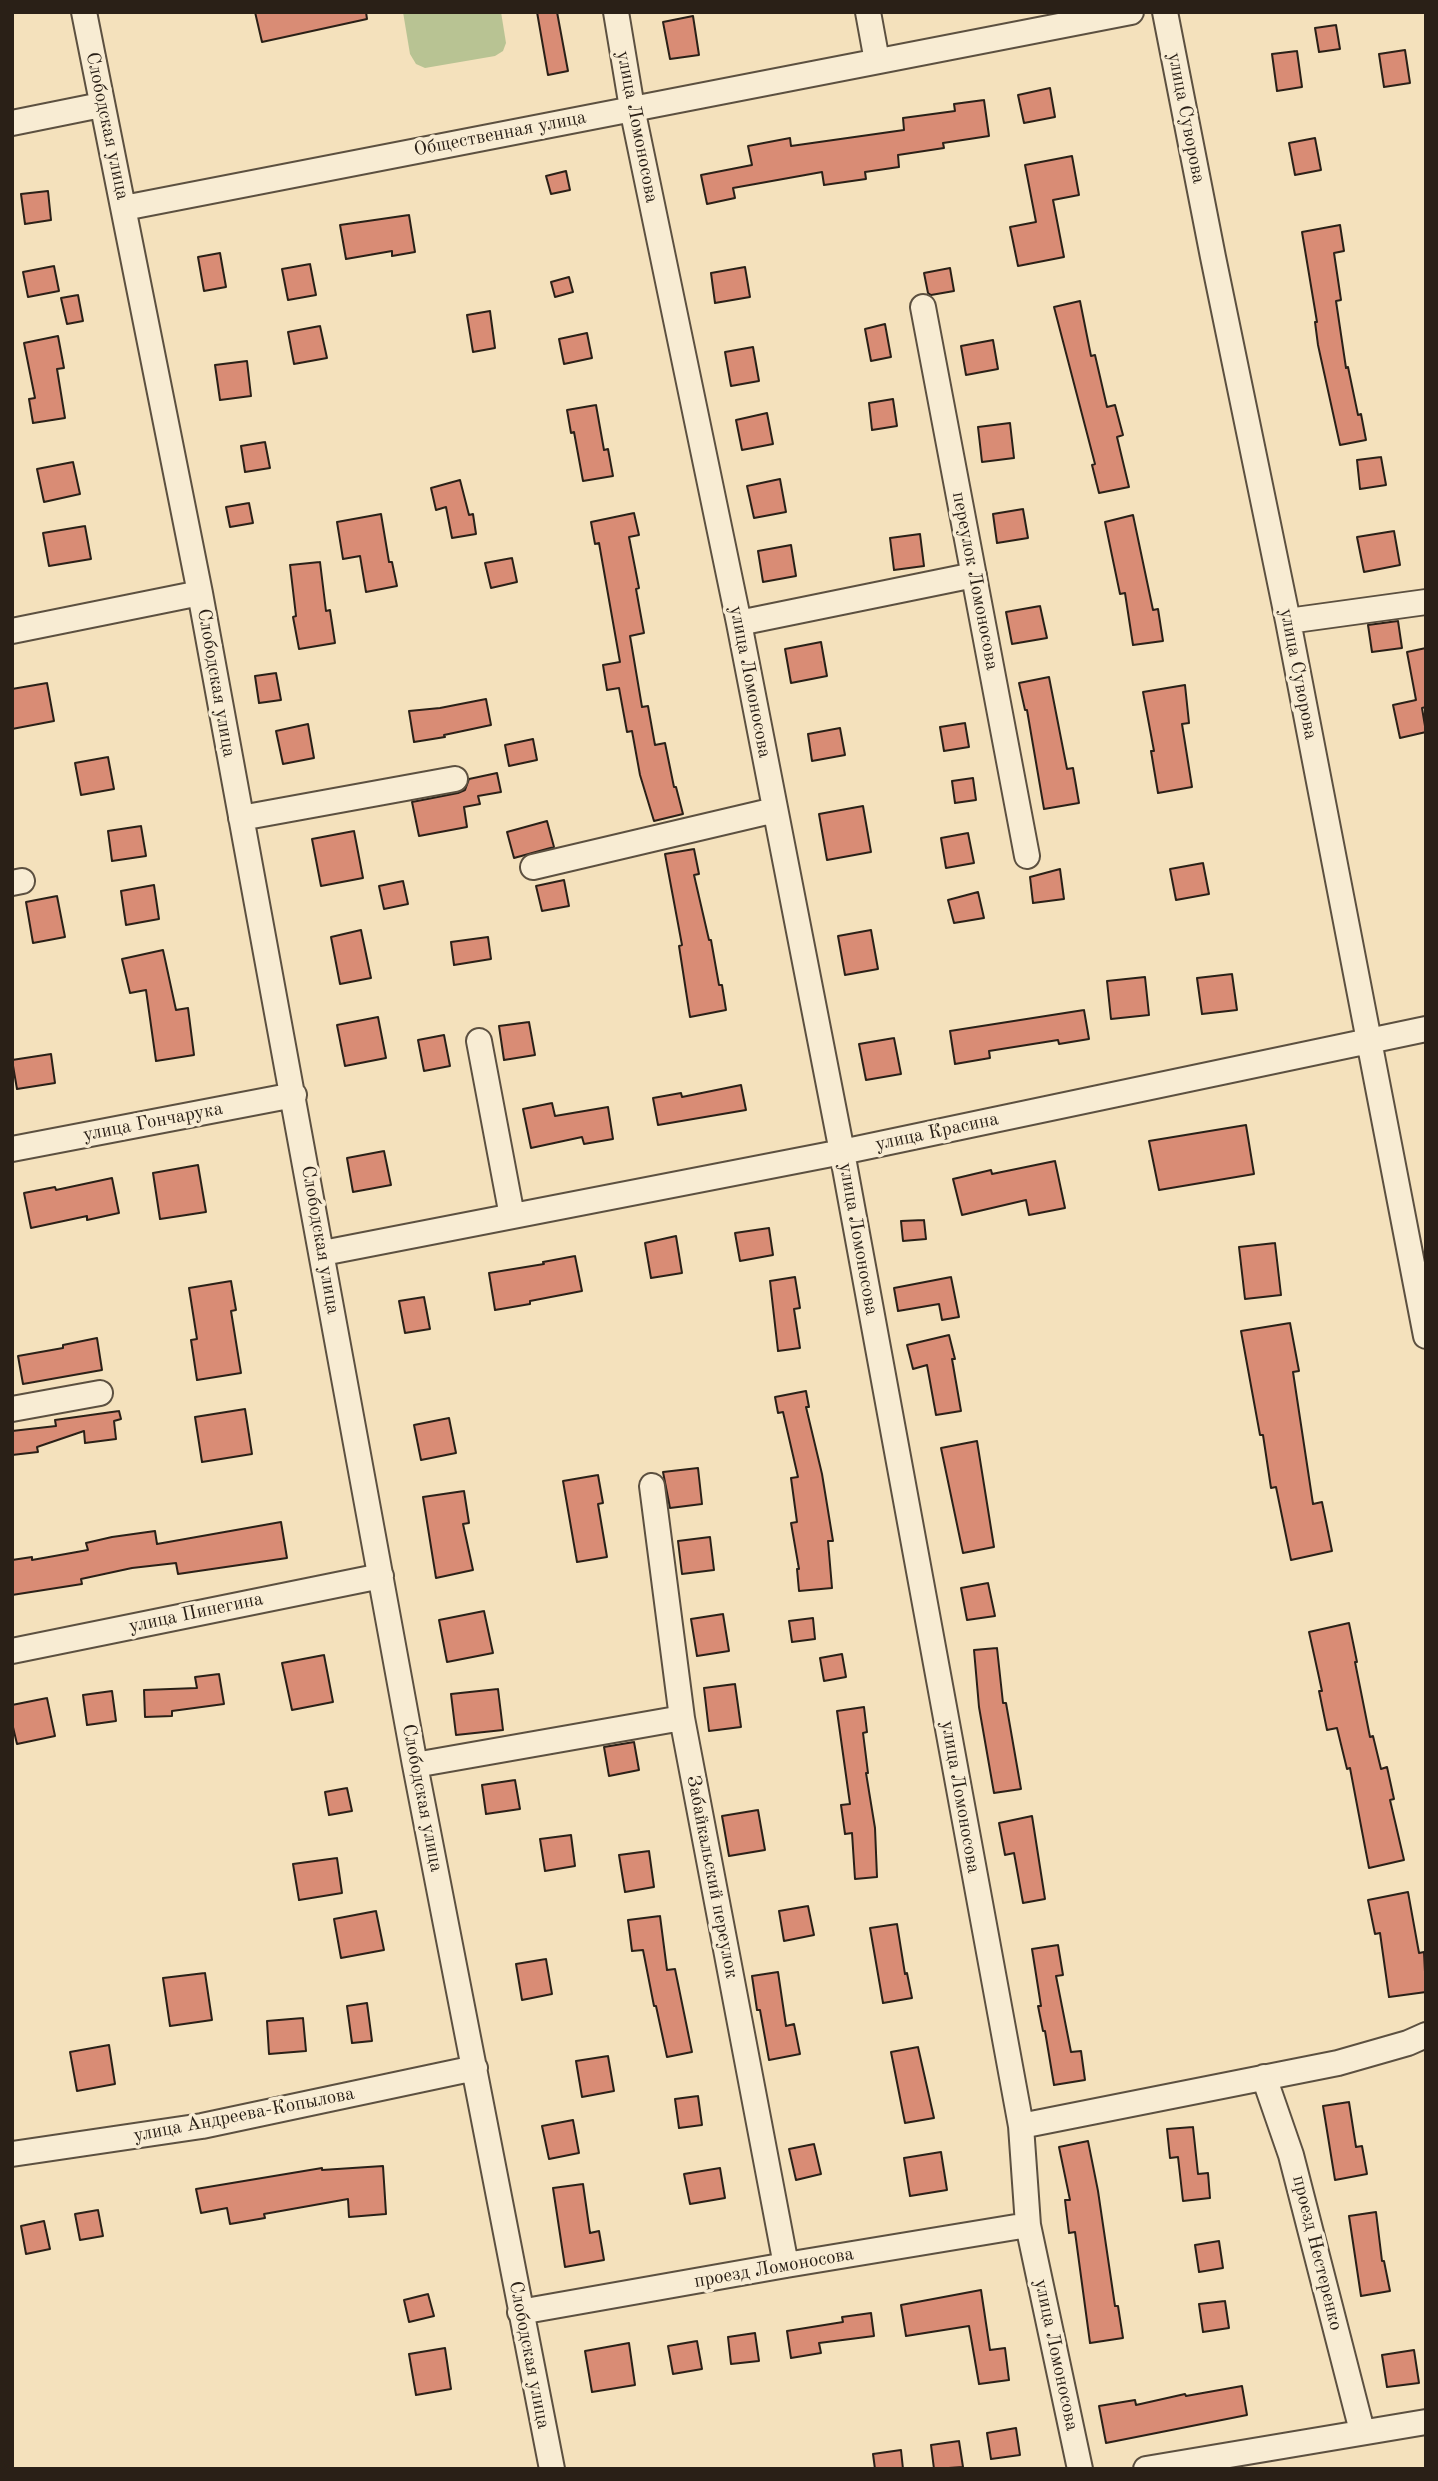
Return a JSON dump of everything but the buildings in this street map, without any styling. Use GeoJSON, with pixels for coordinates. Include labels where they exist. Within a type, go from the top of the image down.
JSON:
{"type":"FeatureCollection","features":[{"type":"Feature","properties":{"kind":"street","name":"Слободская улица"},"geometry":{"type":"LineString","coordinates":[[84,12],[200,593],[415,1765],[552,2469]]}},
{"type":"Feature","properties":{"kind":"street","name":"улица Ломоносова"},"geometry":{"type":"LineString","coordinates":[[616,12],[632,108],[739,623],[842,1152],[1021,2126],[1028,2225],[1080,2469]]}},
{"type":"Feature","properties":{"kind":"street"},"geometry":{"type":"LineString","coordinates":[[868,12],[877,61]]}},
{"type":"Feature","properties":{"kind":"street","name":"Общественная улица"},"geometry":{"type":"LineString","coordinates":[[124,208],[1130,12]]}},
{"type":"Feature","properties":{"kind":"street","name":"улица Суворова"},"geometry":{"type":"LineString","coordinates":[[1166,12],[1288,621],[1426,1336]]}},
{"type":"Feature","properties":{"kind":"street"},"geometry":{"type":"LineString","coordinates":[[12,123],[101,105]]}},
{"type":"Feature","properties":{"kind":"street","name":"переулок Ломоносова"},"geometry":{"type":"LineString","coordinates":[[923,307],[1027,856]]}},
{"type":"Feature","properties":{"kind":"street"},"geometry":{"type":"LineString","coordinates":[[739,623],[974,575]]}},
{"type":"Feature","properties":{"kind":"street"},"geometry":{"type":"LineString","coordinates":[[12,631],[200,593]]}},
{"type":"Feature","properties":{"kind":"street"},"geometry":{"type":"LineString","coordinates":[[1288,621],[1426,602]]}},
{"type":"Feature","properties":{"kind":"street"},"geometry":{"type":"LineString","coordinates":[[241,818],[455,779]]}},
{"type":"Feature","properties":{"kind":"street"},"geometry":{"type":"LineString","coordinates":[[533,867],[775,810]]}},
{"type":"Feature","properties":{"kind":"street","name":"улица Красина"},"geometry":{"type":"LineString","coordinates":[[323,1252],[842,1152],[1426,1029]]}},
{"type":"Feature","properties":{"kind":"street"},"geometry":{"type":"LineString","coordinates":[[479,1041],[512,1216]]}},
{"type":"Feature","properties":{"kind":"street","name":"улица Гончарука"},"geometry":{"type":"LineString","coordinates":[[12,1149],[294,1094]]}},
{"type":"Feature","properties":{"kind":"street"},"geometry":{"type":"LineString","coordinates":[[13,1402],[100,1392]]}},
{"type":"Feature","properties":{"kind":"street","name":"Забайкальский переулок"},"geometry":{"type":"LineString","coordinates":[[652,1486],[682,1718],[786,2265]]}},
{"type":"Feature","properties":{"kind":"street","name":"улица Пинегина"},"geometry":{"type":"LineString","coordinates":[[12,1651],[381,1576]]}},
{"type":"Feature","properties":{"kind":"street"},"geometry":{"type":"LineString","coordinates":[[415,1765],[682,1718]]}},
{"type":"Feature","properties":{"kind":"street"},"geometry":{"type":"LineString","coordinates":[[1021,2126],[1338,2063],[1408,2043],[1426,2035]]}},
{"type":"Feature","properties":{"kind":"street","name":"улица Андреева-Копылова"},"geometry":{"type":"LineString","coordinates":[[12,2154],[202,2126],[475,2068]]}},
{"type":"Feature","properties":{"kind":"street","name":"проезд Нестеренко"},"geometry":{"type":"LineString","coordinates":[[1264,2077],[1292,2155],[1362,2431]]}},
{"type":"Feature","properties":{"kind":"street","name":"проезд Ломоносова"},"geometry":{"type":"LineString","coordinates":[[520,2312],[1028,2225]]}},
{"type":"Feature","properties":{"kind":"street"},"geometry":{"type":"LineString","coordinates":[[1146,2469],[1426,2421]]}},
{"type":"Feature","properties":{"kind":"green space"},"geometry":{"type":"Polygon","coordinates":[[[403,12],[501,12],[506,43],[503,51],[495,56],[425,68],[416,64],[410,54],[403,12]]]}}]}
